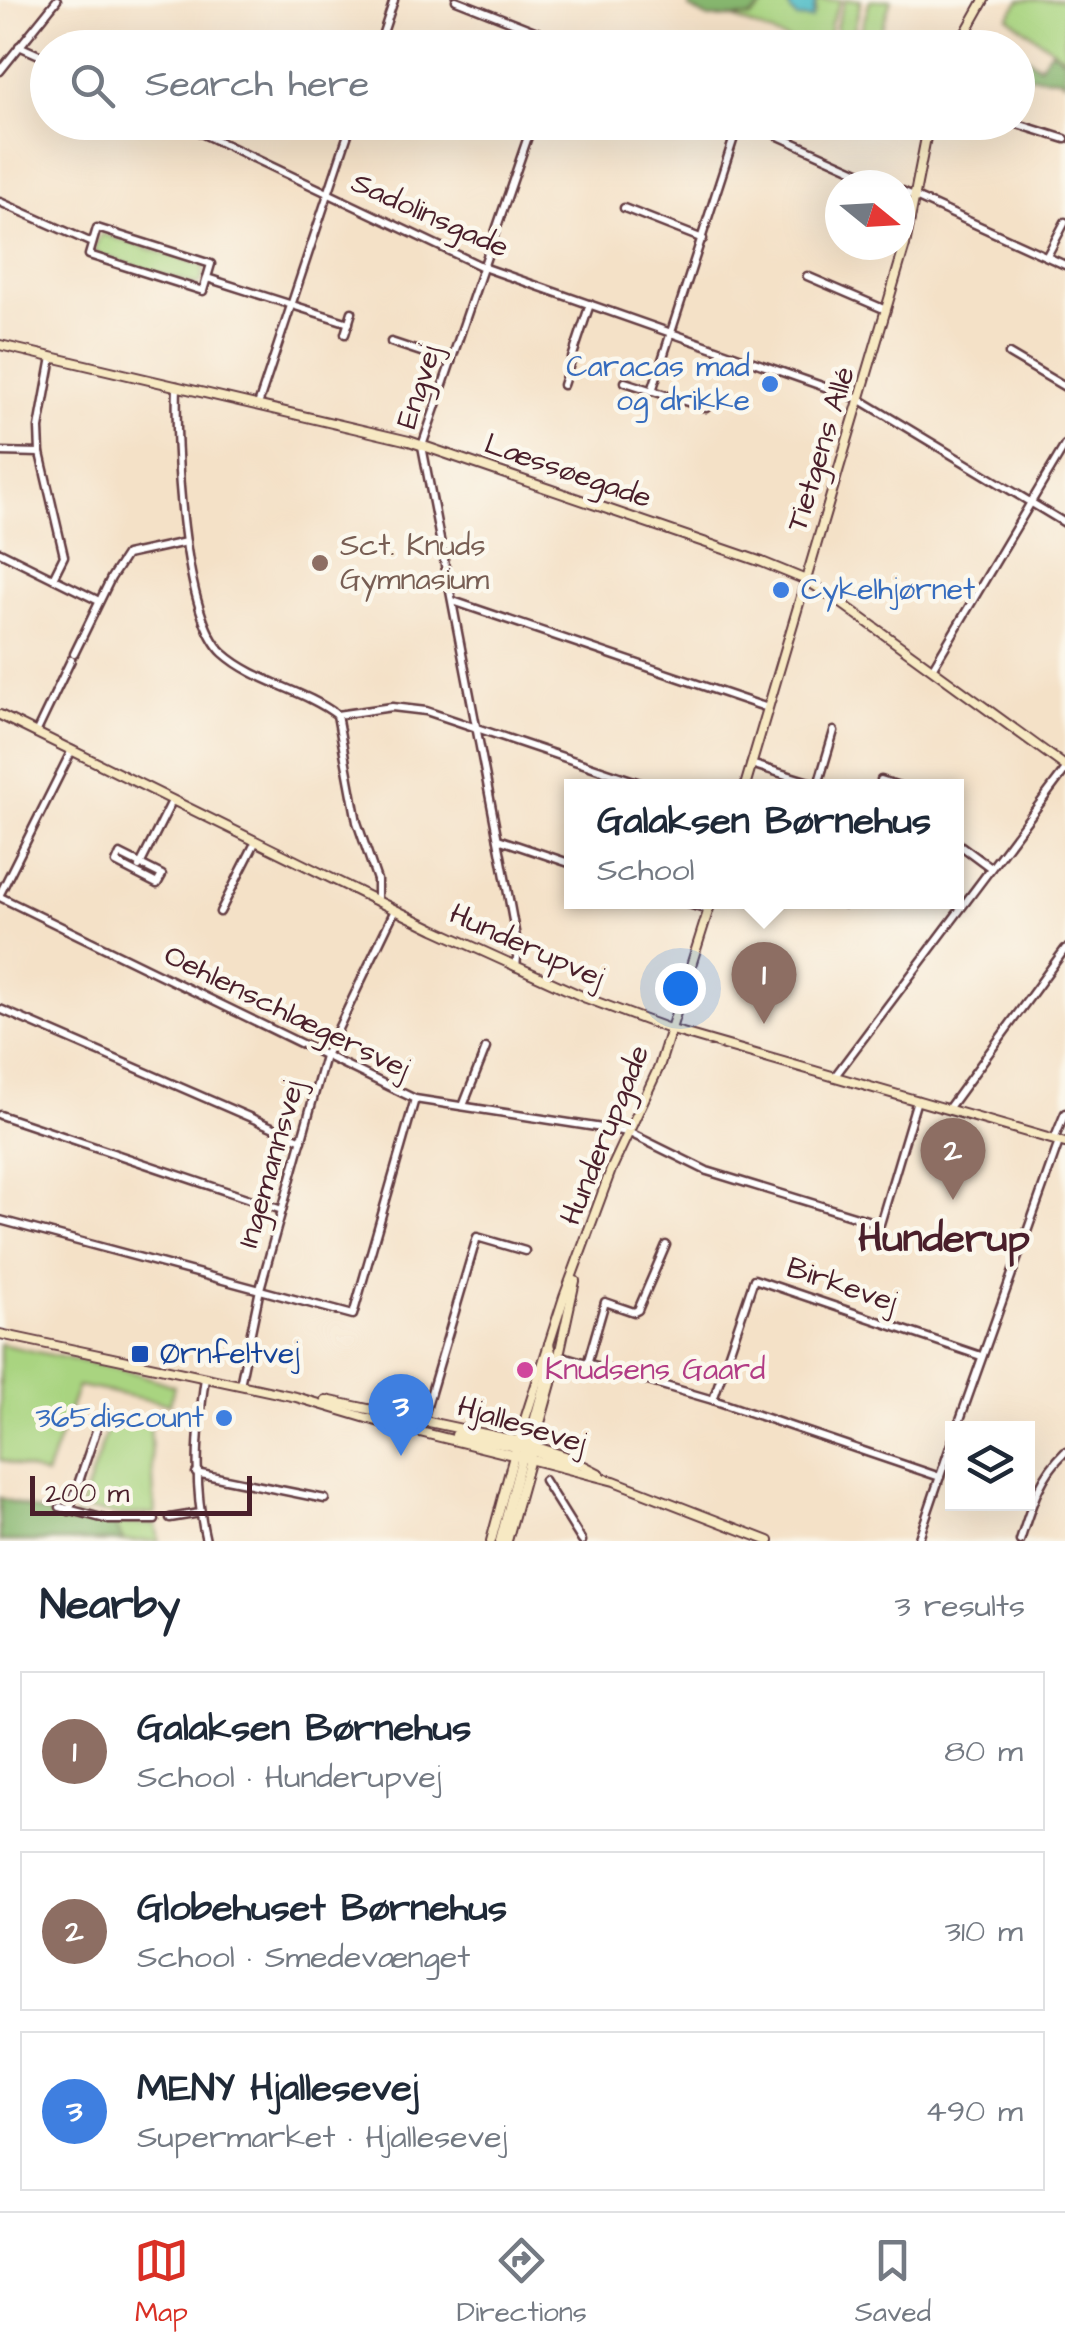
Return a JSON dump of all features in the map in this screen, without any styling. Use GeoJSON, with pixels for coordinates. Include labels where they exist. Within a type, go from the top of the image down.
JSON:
{"type":"FeatureCollection","features":[{"type":"Feature","properties":{"kind":"street"},"geometry":{"type":"LineString","coordinates":[[32,30],[57,0]]}},
{"type":"Feature","properties":{"kind":"street"},"geometry":{"type":"LineString","coordinates":[[384,30],[394,0]]}},
{"type":"Feature","properties":{"kind":"street"},"geometry":{"type":"LineString","coordinates":[[456,0],[528,30]]}},
{"type":"Feature","properties":{"kind":"street"},"geometry":{"type":"LineString","coordinates":[[967,30],[984,0]]}},
{"type":"Feature","properties":{"kind":"street"},"geometry":{"type":"LineString","coordinates":[[0,71],[30,33]]}},
{"type":"Feature","properties":{"kind":"street"},"geometry":{"type":"LineString","coordinates":[[19,46],[30,51]]}},
{"type":"Feature","properties":{"kind":"street"},"geometry":{"type":"LineString","coordinates":[[1035,129],[1065,138]]}},
{"type":"Feature","properties":{"kind":"street","name":"Sadolinsgade"},"geometry":{"type":"LineString","coordinates":[[216,140],[483,267],[860,399],[1065,522]]}},
{"type":"Feature","properties":{"kind":"street"},"geometry":{"type":"LineString","coordinates":[[258,404],[346,140]]}},
{"type":"Feature","properties":{"kind":"street","name":"Engvej"},"geometry":{"type":"LineString","coordinates":[[516,968],[518,948],[422,446],[527,140]]}},
{"type":"Feature","properties":{"kind":"street"},"geometry":{"type":"LineString","coordinates":[[652,391],[733,140]]}},
{"type":"Feature","properties":{"kind":"street"},"geometry":{"type":"LineString","coordinates":[[787,140],[854,170]]}},
{"type":"Feature","properties":{"kind":"street","name":"Tietgens Allé"},"geometry":{"type":"LineString","coordinates":[[915,197],[926,140]]}},
{"type":"Feature","properties":{"kind":"street"},"geometry":{"type":"LineString","coordinates":[[915,197],[1065,265]]}},
{"type":"Feature","properties":{"kind":"street"},"geometry":{"type":"LineString","coordinates":[[0,202],[92,243]]}},
{"type":"Feature","properties":{"kind":"street"},"geometry":{"type":"LineString","coordinates":[[624,208],[703,239]]}},
{"type":"Feature","properties":{"kind":"street"},"geometry":{"type":"LineString","coordinates":[[1048,254],[1065,222]]}},
{"type":"Feature","properties":{"kind":"street"},"geometry":{"type":"LineString","coordinates":[[97,228],[212,264],[203,291],[89,255],[92,243],[97,228]]}},
{"type":"Feature","properties":{"kind":"street","name":"Tietgens Allé"},"geometry":{"type":"LineString","coordinates":[[747,779],[899,260]]}},
{"type":"Feature","properties":{"kind":"street"},"geometry":{"type":"LineString","coordinates":[[806,276],[886,310]]}},
{"type":"Feature","properties":{"kind":"street"},"geometry":{"type":"LineString","coordinates":[[207,278],[349,323]]}},
{"type":"Feature","properties":{"kind":"street"},"geometry":{"type":"LineString","coordinates":[[563,385],[590,304]]}},
{"type":"Feature","properties":{"kind":"street"},"geometry":{"type":"LineString","coordinates":[[345,334],[352,312]]}},
{"type":"Feature","properties":{"kind":"street"},"geometry":{"type":"LineString","coordinates":[[391,342],[450,362]]}},
{"type":"Feature","properties":{"kind":"street","name":"Læssøegade"},"geometry":{"type":"LineString","coordinates":[[0,345],[422,446],[762,562],[806,580],[1065,768]]}},
{"type":"Feature","properties":{"kind":"street"},"geometry":{"type":"LineString","coordinates":[[1008,354],[1065,387]]}},
{"type":"Feature","properties":{"kind":"street"},"geometry":{"type":"LineString","coordinates":[[52,357],[42,404],[40,452],[64,556],[53,578]]}},
{"type":"Feature","properties":{"kind":"street"},"geometry":{"type":"LineString","coordinates":[[626,382],[706,408]]}},
{"type":"Feature","properties":{"kind":"street"},"geometry":{"type":"LineString","coordinates":[[177,386],[178,483],[186,542],[205,624],[218,646],[235,662],[337,715],[409,707],[628,779]]}},
{"type":"Feature","properties":{"kind":"street"},"geometry":{"type":"LineString","coordinates":[[932,669],[1065,445]]}},
{"type":"Feature","properties":{"kind":"street"},"geometry":{"type":"LineString","coordinates":[[0,452],[40,452]]}},
{"type":"Feature","properties":{"kind":"street"},"geometry":{"type":"LineString","coordinates":[[36,732],[99,601],[126,556],[186,542]]}},
{"type":"Feature","properties":{"kind":"street"},"geometry":{"type":"LineString","coordinates":[[0,552],[99,601]]}},
{"type":"Feature","properties":{"kind":"street"},"geometry":{"type":"LineString","coordinates":[[452,601],[768,708]]}},
{"type":"Feature","properties":{"kind":"street","name":"Hunderupvej"},"geometry":{"type":"LineString","coordinates":[[0,714],[516,968],[672,1030],[1059,1142]]}},
{"type":"Feature","properties":{"kind":"street"},"geometry":{"type":"LineString","coordinates":[[337,715],[356,822],[378,887],[377,901]]}},
{"type":"Feature","properties":{"kind":"street"},"geometry":{"type":"LineString","coordinates":[[820,779],[834,731]]}},
{"type":"Feature","properties":{"kind":"street"},"geometry":{"type":"LineString","coordinates":[[0,896],[72,750]]}},
{"type":"Feature","properties":{"kind":"street"},"geometry":{"type":"LineString","coordinates":[[751,764],[797,779]]}},
{"type":"Feature","properties":{"kind":"street"},"geometry":{"type":"LineString","coordinates":[[964,903],[1065,768]]}},
{"type":"Feature","properties":{"kind":"street"},"geometry":{"type":"LineString","coordinates":[[136,873],[172,801]]}},
{"type":"Feature","properties":{"kind":"street"},"geometry":{"type":"LineString","coordinates":[[498,839],[564,861]]}},
{"type":"Feature","properties":{"kind":"street"},"geometry":{"type":"LineString","coordinates":[[220,912],[256,841]]}},
{"type":"Feature","properties":{"kind":"street"},"geometry":{"type":"LineString","coordinates":[[964,848],[990,868]]}},
{"type":"Feature","properties":{"kind":"street"},"geometry":{"type":"LineString","coordinates":[[120,854],[141,864],[162,874],[157,884],[116,863],[120,854]]}},
{"type":"Feature","properties":{"kind":"street","name":"Oehlenschlægersvej"},"geometry":{"type":"LineString","coordinates":[[0,896],[415,1099],[628,1132],[706,1171],[880,1224],[917,1100]]}},
{"type":"Feature","properties":{"kind":"street"},"geometry":{"type":"LineString","coordinates":[[672,1030],[708,909]]}},
{"type":"Feature","properties":{"kind":"street"},"geometry":{"type":"LineString","coordinates":[[834,1076],[959,909]]}},
{"type":"Feature","properties":{"kind":"street","name":"Ingemannsvej"},"geometry":{"type":"LineString","coordinates":[[240,1385],[260,1289],[325,1056],[394,910]]}},
{"type":"Feature","properties":{"kind":"street"},"geometry":{"type":"LineString","coordinates":[[948,1109],[1065,948]]}},
{"type":"Feature","properties":{"kind":"street"},"geometry":{"type":"LineString","coordinates":[[0,1009],[302,1140]]}},
{"type":"Feature","properties":{"kind":"street","name":"Hunderupgade"},"geometry":{"type":"LineString","coordinates":[[524,1450],[552,1356],[549,1344],[598,1203],[672,1030]]}},
{"type":"Feature","properties":{"kind":"street"},"geometry":{"type":"LineString","coordinates":[[462,1106],[486,1048]]}},
{"type":"Feature","properties":{"kind":"street"},"geometry":{"type":"LineString","coordinates":[[0,1220],[353,1315],[415,1099]]}},
{"type":"Feature","properties":{"kind":"street"},"geometry":{"type":"LineString","coordinates":[[958,1421],[1059,1142],[1065,1113]]}},
{"type":"Feature","properties":{"kind":"street"},"geometry":{"type":"LineString","coordinates":[[0,1115],[282,1210]]}},
{"type":"Feature","properties":{"kind":"street"},"geometry":{"type":"LineString","coordinates":[[424,1433],[423,1419],[477,1237],[525,1252]]}},
{"type":"Feature","properties":{"kind":"street"},"geometry":{"type":"LineString","coordinates":[[587,1364],[605,1302],[638,1310],[666,1245]]}},
{"type":"Feature","properties":{"kind":"street","name":"Hunderupgade"},"geometry":{"type":"LineString","coordinates":[[524,1450],[559,1355],[580,1257]]}},
{"type":"Feature","properties":{"kind":"street","name":"Birkevej"},"geometry":{"type":"LineString","coordinates":[[713,1400],[754,1278],[981,1356]]}},
{"type":"Feature","properties":{"kind":"street","name":"Hjallesevej"},"geometry":{"type":"LineString","coordinates":[[0,1334],[423,1419],[614,1481]]}},
{"type":"Feature","properties":{"kind":"street"},"geometry":{"type":"LineString","coordinates":[[559,1355],[713,1400],[940,1478]]}},
{"type":"Feature","properties":{"kind":"street"},"geometry":{"type":"LineString","coordinates":[[206,1378],[198,1424],[196,1474],[206,1541]]}},
{"type":"Feature","properties":{"kind":"street","name":"Hjallesevej"},"geometry":{"type":"LineString","coordinates":[[296,1396],[424,1433],[524,1450],[770,1541]]}},
{"type":"Feature","properties":{"kind":"street"},"geometry":{"type":"LineString","coordinates":[[70,1511],[100,1418]]}},
{"type":"Feature","properties":{"kind":"street"},"geometry":{"type":"LineString","coordinates":[[491,1541],[524,1450]]}},
{"type":"Feature","properties":{"kind":"street"},"geometry":{"type":"LineString","coordinates":[[503,1541],[524,1450]]}},
{"type":"Feature","properties":{"kind":"street"},"geometry":{"type":"LineString","coordinates":[[1020,1541],[1039,1484],[1065,1452]]}},
{"type":"Feature","properties":{"kind":"street"},"geometry":{"type":"LineString","coordinates":[[918,1541],[945,1463]]}},
{"type":"Feature","properties":{"kind":"street"},"geometry":{"type":"LineString","coordinates":[[196,1474],[326,1498]]}},
{"type":"Feature","properties":{"kind":"street"},"geometry":{"type":"LineString","coordinates":[[544,1480],[582,1541]]}},
{"type":"Feature","properties":{"kind":"street"},"geometry":{"type":"LineString","coordinates":[[60,1507],[109,1520],[155,1520]]}},
{"type":"Feature","properties":{"kind":"street"},"geometry":{"type":"LineString","coordinates":[[170,1518],[200,1514]]}},
{"type":"Feature","properties":{"kind":"green space"},"geometry":{"type":"Polygon","coordinates":[[[691,0],[770,0],[751,17],[709,18],[689,8],[691,0]]]}},
{"type":"Feature","properties":{"kind":"green space"},"geometry":{"type":"Polygon","coordinates":[[[770,0],[792,0],[789,7],[815,14],[816,0],[841,0],[830,30],[763,30],[733,18],[751,17],[770,0]]]}},
{"type":"Feature","properties":{"kind":"green space"},"geometry":{"type":"Polygon","coordinates":[[[845,0],[861,0],[854,30],[837,30],[845,0]]]}},
{"type":"Feature","properties":{"kind":"green space"},"geometry":{"type":"Polygon","coordinates":[[[870,0],[891,0],[881,30],[861,30],[870,0]]]}},
{"type":"Feature","properties":{"kind":"green space"},"geometry":{"type":"Polygon","coordinates":[[[1020,0],[1065,0],[1065,58],[1035,36],[1035,30],[1026,30],[1008,17],[1020,0]]]}},
{"type":"Feature","properties":{"kind":"green space"},"geometry":{"type":"Polygon","coordinates":[[[1051,50],[1065,60],[1065,82],[1035,77],[1035,63],[1039,66],[1051,50]]]}},
{"type":"Feature","properties":{"kind":"green space"},"geometry":{"type":"Polygon","coordinates":[[[103,234],[204,266],[202,281],[197,285],[99,255],[94,250],[103,234]]]}},
{"type":"Feature","properties":{"kind":"green space"},"geometry":{"type":"Polygon","coordinates":[[[0,1344],[136,1373],[174,1386],[170,1404],[78,1386],[46,1475],[0,1460],[0,1344]]]}},
{"type":"Feature","properties":{"kind":"green space"},"geometry":{"type":"Polygon","coordinates":[[[112,1415],[150,1421],[155,1514],[119,1515],[80,1509],[112,1415]]]}},
{"type":"Feature","properties":{"kind":"green space"},"geometry":{"type":"Polygon","coordinates":[[[0,1498],[72,1522],[74,1516],[114,1524],[156,1524],[159,1541],[0,1541],[0,1498]]]}},
{"type":"Feature","properties":{"kind":"green space"},"geometry":{"type":"Polygon","coordinates":[[[0,1498],[72,1522],[74,1516],[116,1527],[123,1541],[0,1541],[0,1498]]]}},
{"type":"Feature","properties":{"kind":"water"},"geometry":{"type":"Polygon","coordinates":[[[792,0],[816,0],[812,19],[797,18],[789,8],[792,0]]]}},
{"type":"Feature","properties":{"kind":"place","name":"Caracas mad og drikke"},"geometry":{"type":"Point","coordinates":[770,384]}},
{"type":"Feature","properties":{"kind":"place","name":"Sct. Knuds Gymnasium"},"geometry":{"type":"Point","coordinates":[320,563]}},
{"type":"Feature","properties":{"kind":"place","name":"Cykelhjørnet"},"geometry":{"type":"Point","coordinates":[781,590]}},
{"type":"Feature","properties":{"kind":"place","name":"Galaksen Børnehus"},"geometry":{"type":"Point","coordinates":[764,1024]}},
{"type":"Feature","properties":{"kind":"place","name":"Globehuset Børnehus"},"geometry":{"type":"Point","coordinates":[953,1200]}},
{"type":"Feature","properties":{"kind":"place","name":"Ørnfeltvej"},"geometry":{"type":"Point","coordinates":[140,1354]}},
{"type":"Feature","properties":{"kind":"place","name":"Knudsens Gaard"},"geometry":{"type":"Point","coordinates":[525,1370]}},
{"type":"Feature","properties":{"kind":"place","name":"365discount"},"geometry":{"type":"Point","coordinates":[224,1418]}},
{"type":"Feature","properties":{"kind":"place","name":"MENY Hjallesevej"},"geometry":{"type":"Point","coordinates":[401,1456]}},
{"type":"Feature","properties":{"kind":"district","name":"Hunderup"},"geometry":{"type":"Point","coordinates":[944,1239]}}]}
